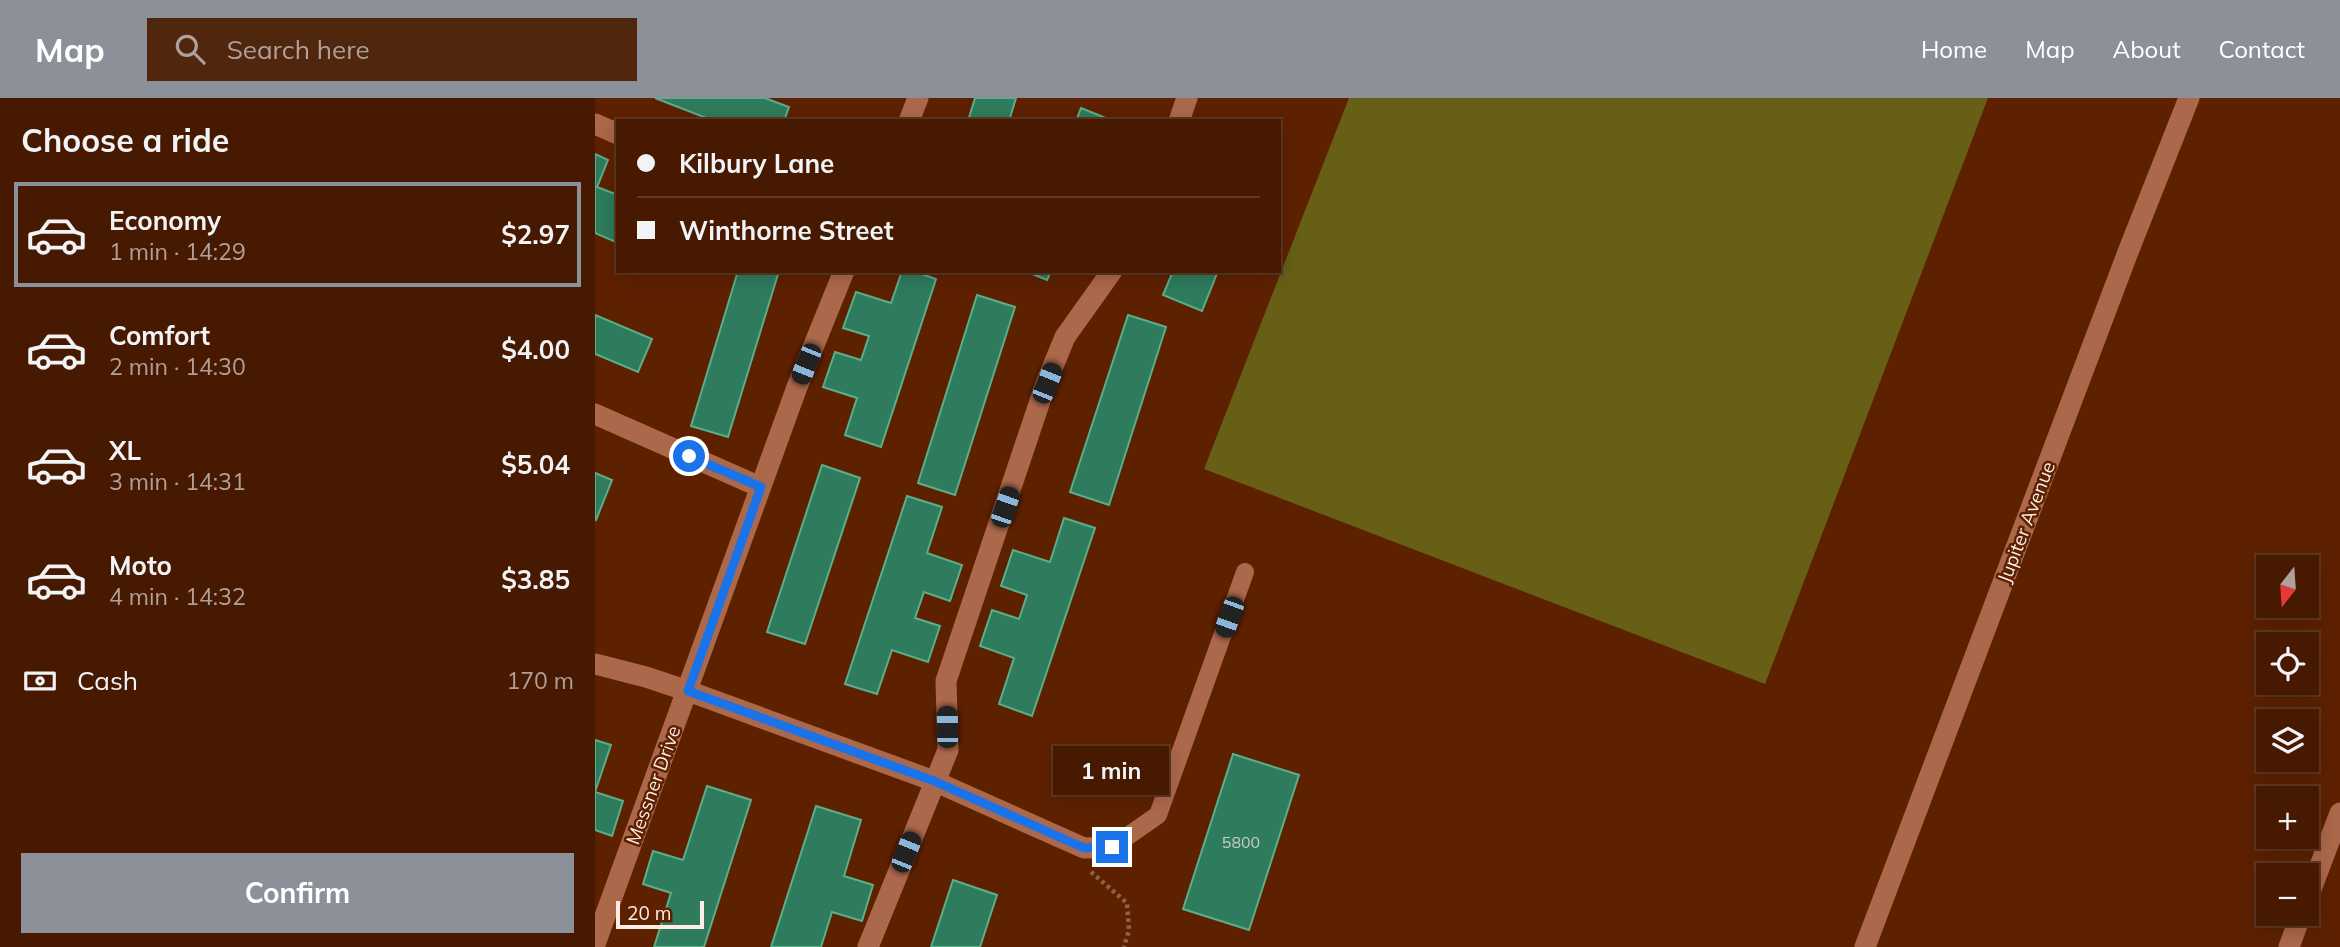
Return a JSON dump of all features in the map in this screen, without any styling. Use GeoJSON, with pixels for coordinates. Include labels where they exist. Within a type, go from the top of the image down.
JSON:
{"type":"FeatureCollection","features":[{"type":"Feature","properties":{"kind":"street"},"geometry":{"type":"LineString","coordinates":[[910,119],[918,98]]}},
{"type":"Feature","properties":{"kind":"street"},"geometry":{"type":"LineString","coordinates":[[1180,119],[1187,98]]}},
{"type":"Feature","properties":{"kind":"street","name":"Jupiter Avenue"},"geometry":{"type":"LineString","coordinates":[[1865,947],[2123,265],[2189,98]]}},
{"type":"Feature","properties":{"kind":"street"},"geometry":{"type":"LineString","coordinates":[[595,124],[616,133]]}},
{"type":"Feature","properties":{"kind":"street","name":"Messner Drive"},"geometry":{"type":"LineString","coordinates":[[595,944],[797,387],[843,273]]}},
{"type":"Feature","properties":{"kind":"street"},"geometry":{"type":"LineString","coordinates":[[868,947],[948,750],[946,681],[1047,383],[1065,337],[1111,273]]}},
{"type":"Feature","properties":{"kind":"street"},"geometry":{"type":"LineString","coordinates":[[595,414],[761,487]]}},
{"type":"Feature","properties":{"kind":"street"},"geometry":{"type":"LineString","coordinates":[[595,664],[688,691],[934,781],[1084,848],[1112,847]]}},
{"type":"Feature","properties":{"kind":"street"},"geometry":{"type":"LineString","coordinates":[[2319,870],[2339,819]]}},
{"type":"Feature","properties":{"kind":"street"},"geometry":{"type":"LineString","coordinates":[[2289,947],[2297,926]]}},
{"type":"Feature","properties":{"kind":"lane"},"geometry":{"type":"LineString","coordinates":[[1112,847],[1158,815],[1245,572]]}},
{"type":"Feature","properties":{"kind":"path"},"geometry":{"type":"LineString","coordinates":[[1084,848],[1091,874],[1127,903],[1129,930],[1124,947]]}},
{"type":"Feature","properties":{"kind":"shaded area"},"geometry":{"type":"Polygon","coordinates":[[[1349,98],[1988,98],[1765,684],[1204,469],[1349,98]]]}},
{"type":"Feature","properties":{"kind":"building"},"geometry":{"type":"Polygon","coordinates":[[[655,98],[765,98],[789,107],[785,119],[709,119],[655,98]]]}},
{"type":"Feature","properties":{"kind":"building"},"geometry":{"type":"Polygon","coordinates":[[[975,98],[1016,98],[1010,119],[969,119],[975,98]]]}},
{"type":"Feature","properties":{"kind":"building"},"geometry":{"type":"Polygon","coordinates":[[[1081,108],[1108,119],[1077,119],[1081,108]]]}},
{"type":"Feature","properties":{"kind":"building"},"geometry":{"type":"Polygon","coordinates":[[[595,154],[608,160],[597,187],[616,194],[616,242],[595,233],[595,154]]]}},
{"type":"Feature","properties":{"kind":"building"},"geometry":{"type":"Polygon","coordinates":[[[737,273],[778,273],[728,437],[691,426],[737,273]]]}},
{"type":"Feature","properties":{"kind":"building"},"geometry":{"type":"Polygon","coordinates":[[[901,273],[919,273],[936,279],[881,447],[845,435],[857,398],[823,387],[835,352],[861,360],[869,336],[843,328],[856,292],[891,303],[901,273]]]}},
{"type":"Feature","properties":{"kind":"building"},"geometry":{"type":"Polygon","coordinates":[[[1030,273],[1050,273],[1047,280],[1030,273]]]}},
{"type":"Feature","properties":{"kind":"building"},"geometry":{"type":"Polygon","coordinates":[[[1172,273],[1217,273],[1202,311],[1163,295],[1172,273]]]}},
{"type":"Feature","properties":{"kind":"building"},"geometry":{"type":"Polygon","coordinates":[[[977,295],[1015,307],[955,495],[918,483],[977,295]]]}},
{"type":"Feature","properties":{"kind":"building"},"geometry":{"type":"Polygon","coordinates":[[[595,315],[652,339],[638,372],[595,354],[595,315]]]}},
{"type":"Feature","properties":{"kind":"building"},"geometry":{"type":"Polygon","coordinates":[[[1128,315],[1166,327],[1109,505],[1070,492],[1128,315]]]}},
{"type":"Feature","properties":{"kind":"building"},"geometry":{"type":"Polygon","coordinates":[[[822,465],[860,478],[805,644],[767,632],[822,465]]]}},
{"type":"Feature","properties":{"kind":"building"},"geometry":{"type":"Polygon","coordinates":[[[595,473],[612,480],[596,520],[595,519],[595,473]]]}},
{"type":"Feature","properties":{"kind":"building"},"geometry":{"type":"Polygon","coordinates":[[[907,496],[942,507],[927,553],[962,565],[950,601],[924,592],[915,618],[940,626],[928,662],[892,650],[877,694],[845,684],[907,496]]]}},
{"type":"Feature","properties":{"kind":"building"},"geometry":{"type":"Polygon","coordinates":[[[1064,518],[1095,528],[1032,716],[999,704],[1014,658],[980,646],[992,610],[1019,619],[1027,595],[1001,586],[1013,550],[1050,562],[1064,518]]]}},
{"type":"Feature","properties":{"kind":"building"},"geometry":{"type":"Polygon","coordinates":[[[595,740],[611,745],[595,792],[595,740]]]}},
{"type":"Feature","properties":{"kind":"building"},"geometry":{"type":"Polygon","coordinates":[[[1233,754],[1299,775],[1249,930],[1183,909],[1233,754]]]}},
{"type":"Feature","properties":{"kind":"building"},"geometry":{"type":"Polygon","coordinates":[[[707,786],[751,800],[704,947],[654,947],[671,893],[643,884],[653,851],[683,860],[707,786]]]}},
{"type":"Feature","properties":{"kind":"building"},"geometry":{"type":"Polygon","coordinates":[[[595,792],[623,801],[612,836],[595,830],[595,792]]]}},
{"type":"Feature","properties":{"kind":"building"},"geometry":{"type":"Polygon","coordinates":[[[816,806],[861,820],[844,876],[873,885],[862,921],[832,912],[821,947],[771,947],[816,806]]]}},
{"type":"Feature","properties":{"kind":"building"},"geometry":{"type":"Polygon","coordinates":[[[953,880],[997,895],[980,947],[931,947],[953,880]]]}},
{"type":"Feature","properties":{"kind":"route"},"geometry":{"type":"LineString","coordinates":[[689,456],[761,487],[688,691],[934,781],[1084,848],[1112,847]]}}]}
